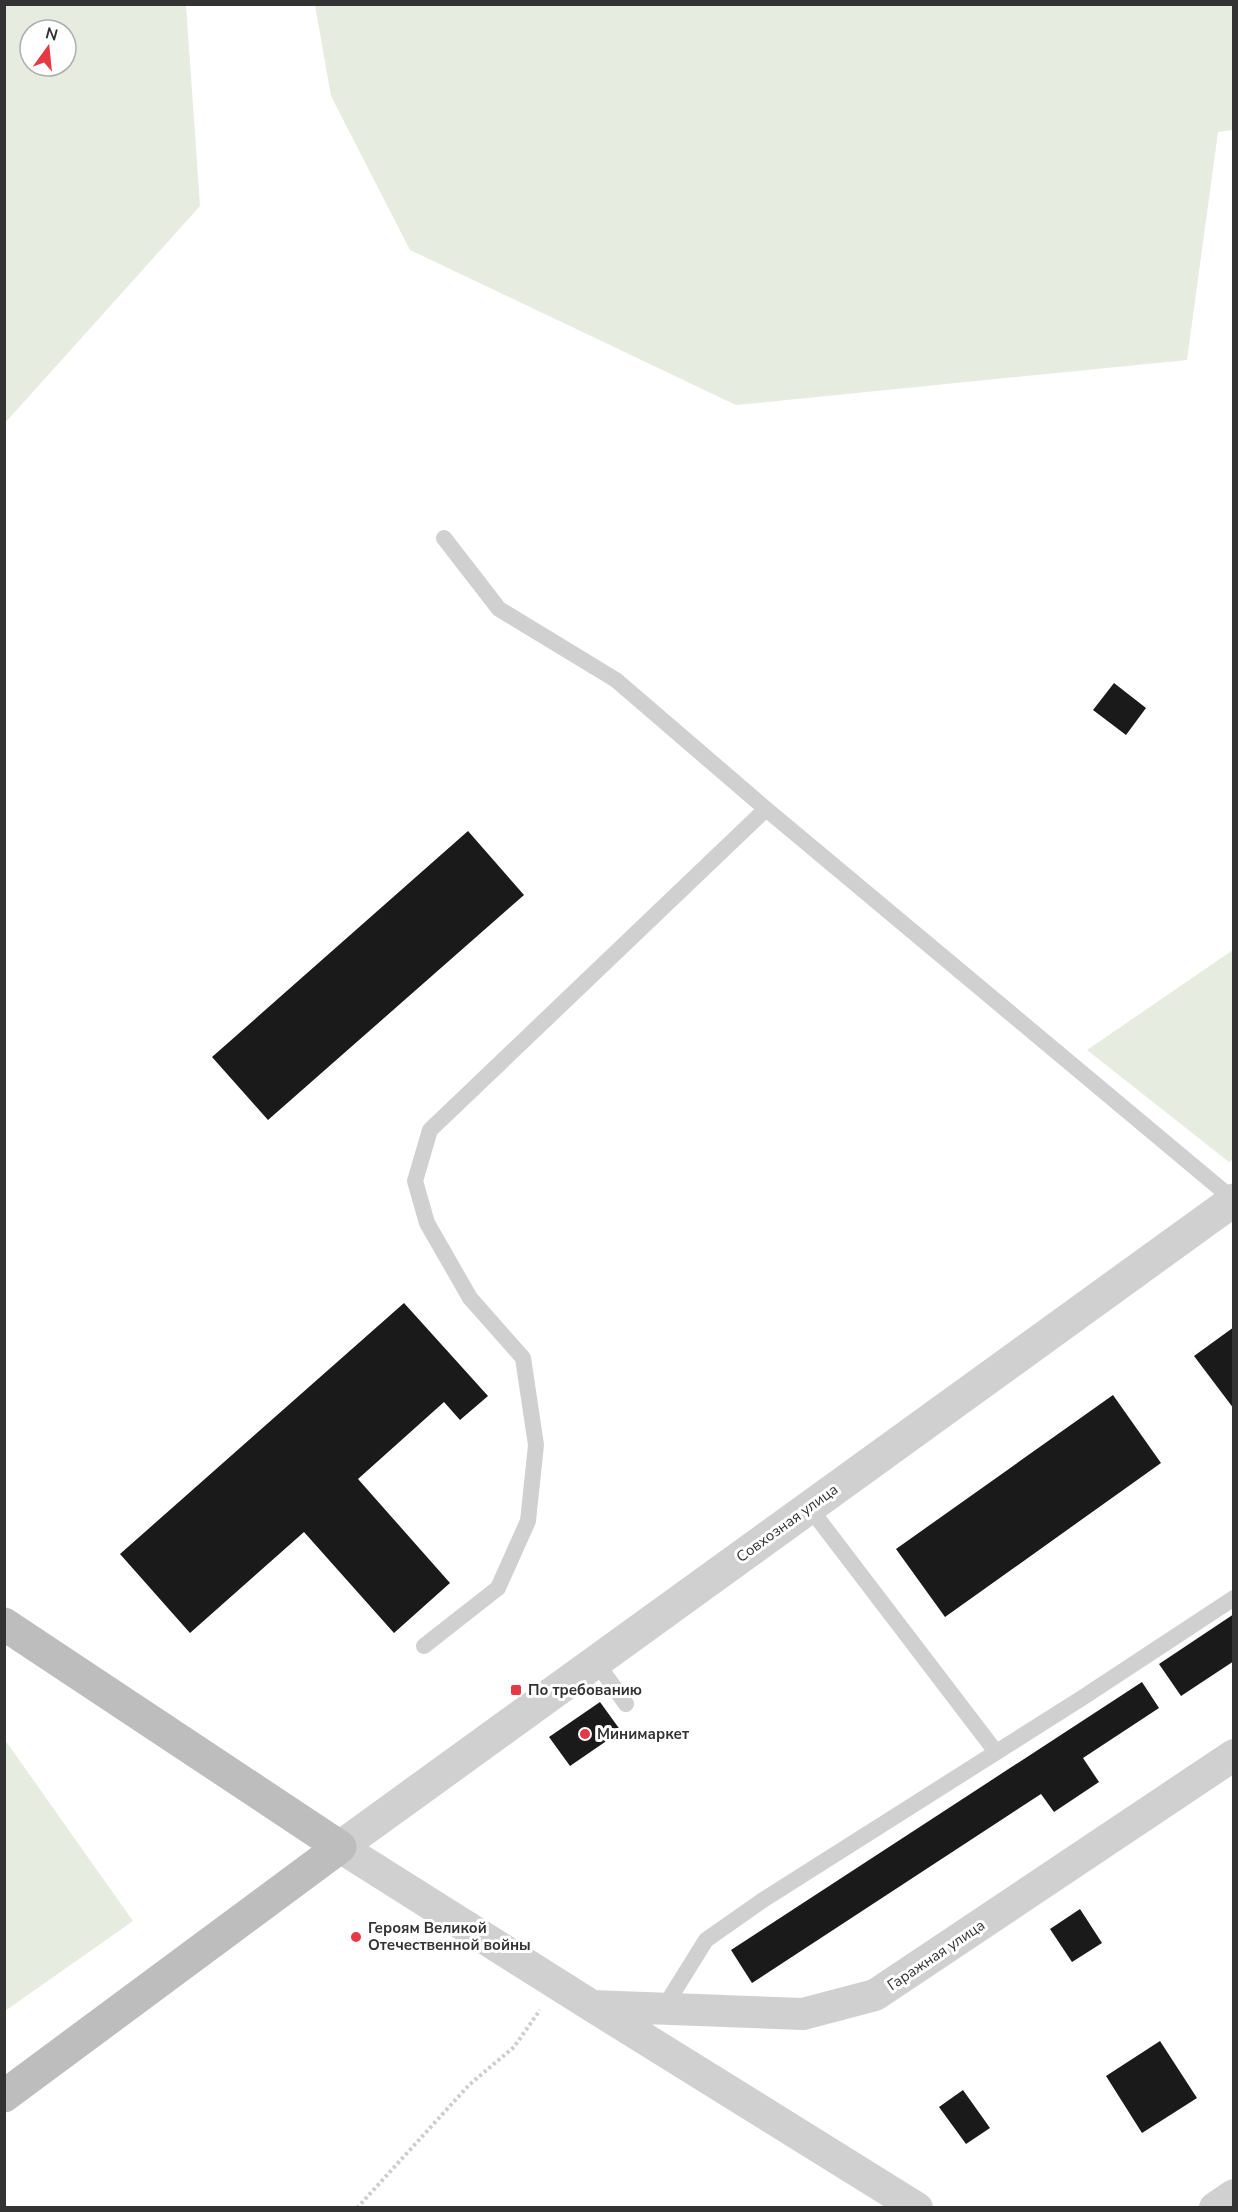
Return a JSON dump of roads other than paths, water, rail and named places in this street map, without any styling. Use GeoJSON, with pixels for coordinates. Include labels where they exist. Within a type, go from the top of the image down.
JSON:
{"type":"FeatureCollection","features":[{"type":"Feature","properties":{"kind":"main road"},"geometry":{"type":"LineString","coordinates":[[4,1624],[340,1847],[4,2096]]}},
{"type":"Feature","properties":{"kind":"street","name":"Совхозная улица"},"geometry":{"type":"LineString","coordinates":[[340,1847],[1233,1200]]}},
{"type":"Feature","properties":{"kind":"street","name":"Гаражная улица"},"geometry":{"type":"LineString","coordinates":[[591,2006],[804,2014],[875,1995],[1233,1755]]}},
{"type":"Feature","properties":{"kind":"street"},"geometry":{"type":"LineString","coordinates":[[340,1847],[917,2208]]}},
{"type":"Feature","properties":{"kind":"street"},"geometry":{"type":"LineString","coordinates":[[1215,2208],[1233,2196]]}},
{"type":"Feature","properties":{"kind":"lane"},"geometry":{"type":"LineString","coordinates":[[444,538],[499,609],[616,680],[766,809],[1233,1200]]}},
{"type":"Feature","properties":{"kind":"lane"},"geometry":{"type":"LineString","coordinates":[[424,1646],[498,1588],[528,1521],[536,1445],[523,1358],[470,1298],[427,1223],[415,1181],[430,1130],[766,809]]}},
{"type":"Feature","properties":{"kind":"lane"},"geometry":{"type":"LineString","coordinates":[[809,1507],[996,1752]]}},
{"type":"Feature","properties":{"kind":"lane"},"geometry":{"type":"LineString","coordinates":[[663,2009],[706,1940],[763,1900],[1233,1598]]}},
{"type":"Feature","properties":{"kind":"lane"},"geometry":{"type":"LineString","coordinates":[[596,1662],[626,1704]]}},
{"type":"Feature","properties":{"kind":"place","name":"По требованию"},"geometry":{"type":"Point","coordinates":[516,1690]}},
{"type":"Feature","properties":{"kind":"place","name":"Минимаркет"},"geometry":{"type":"Point","coordinates":[585,1734]}},
{"type":"Feature","properties":{"kind":"place","name":"Героям Великой Отечественной войны"},"geometry":{"type":"Point","coordinates":[356,1937]}}]}
